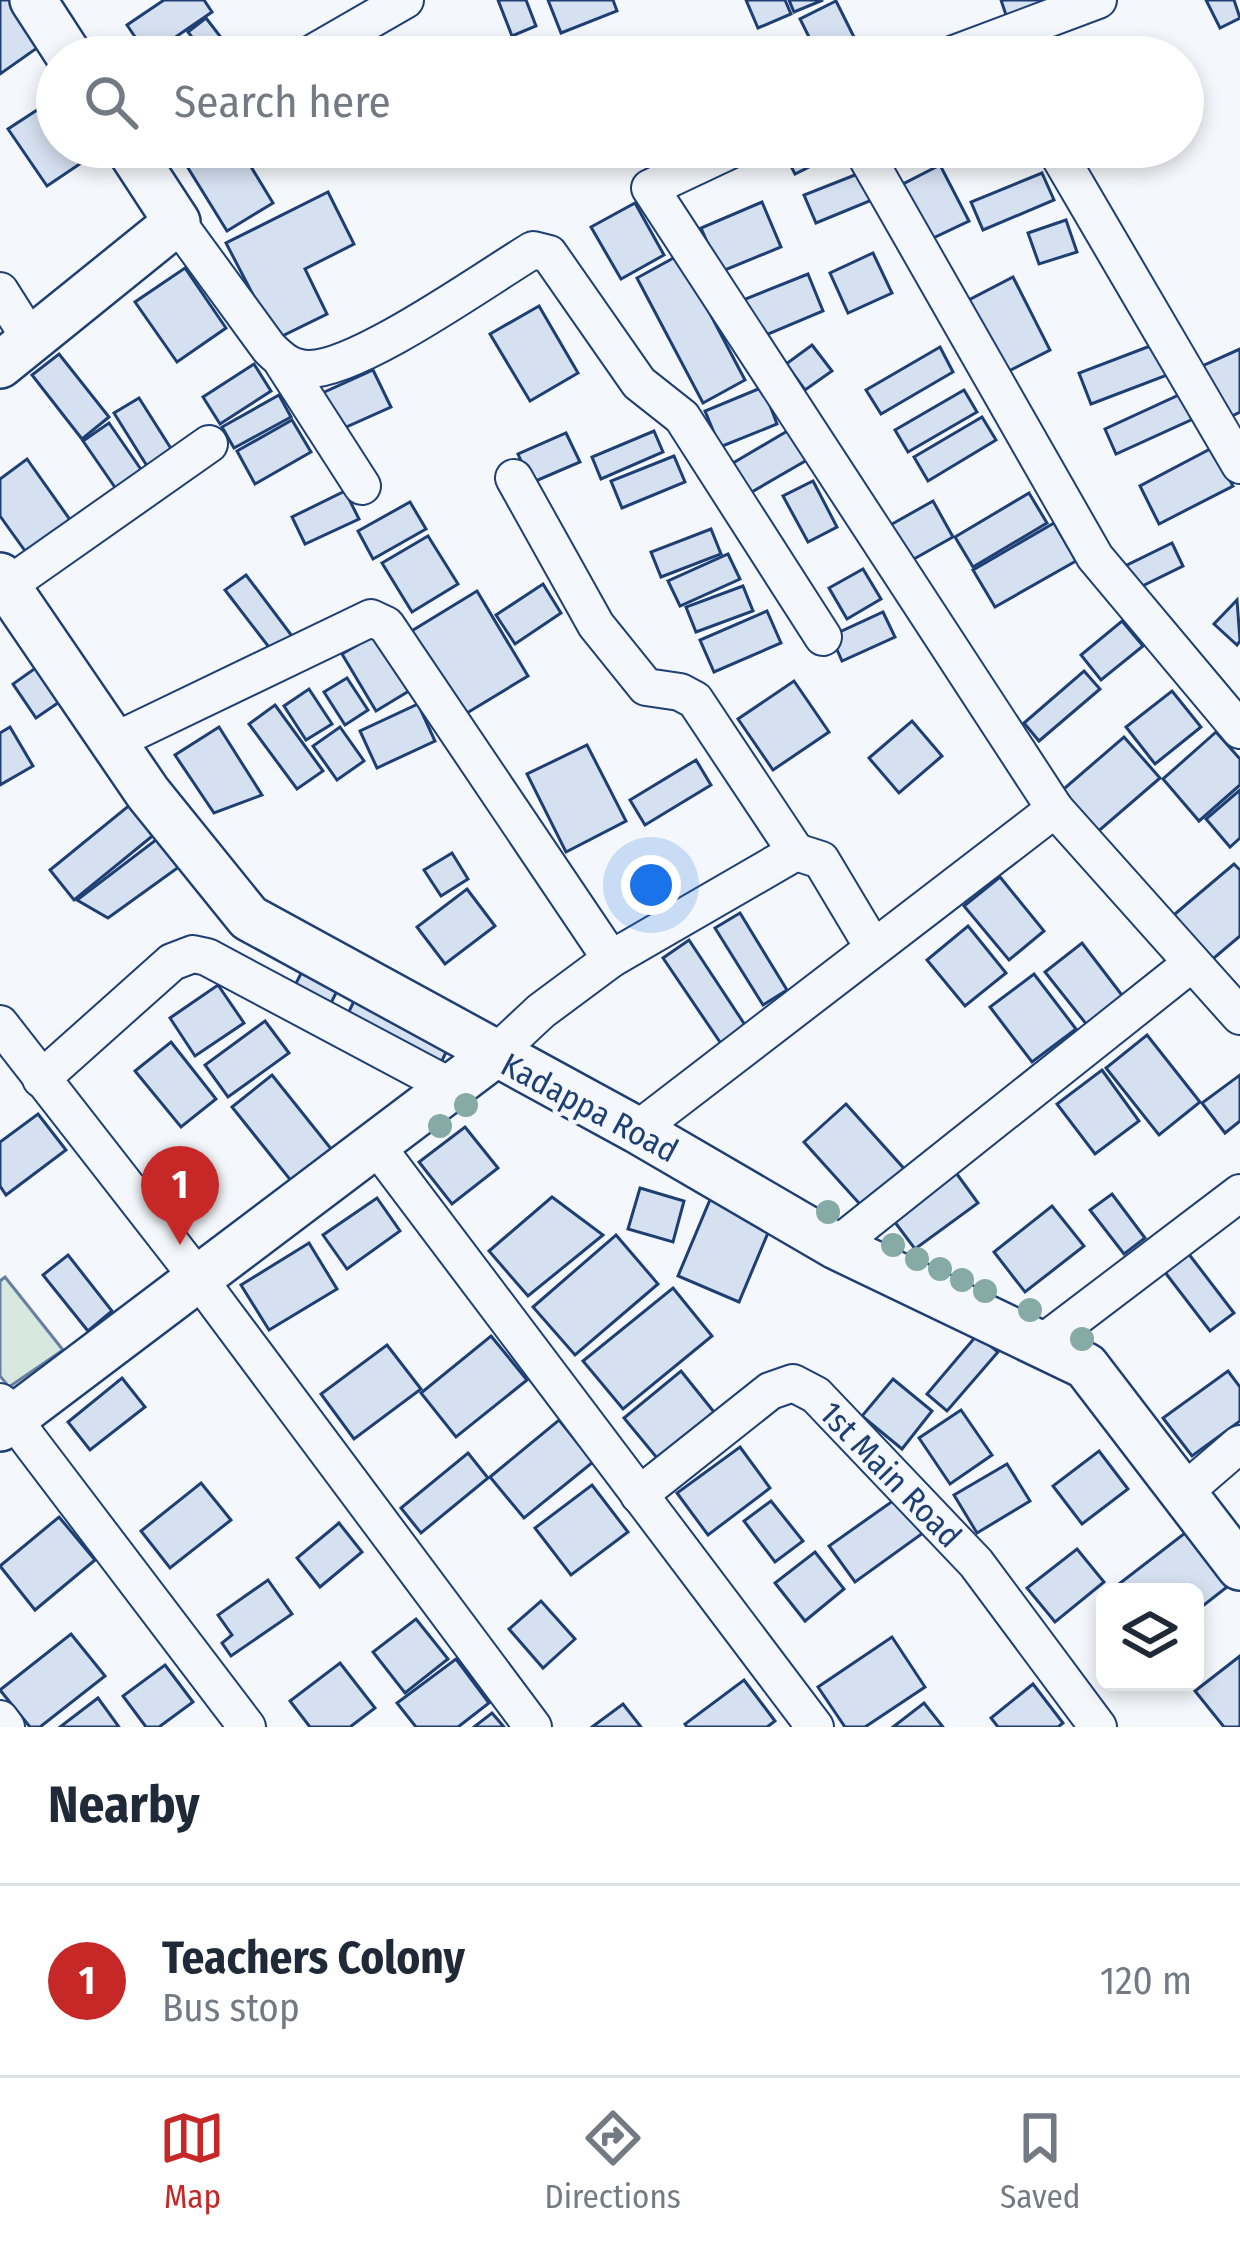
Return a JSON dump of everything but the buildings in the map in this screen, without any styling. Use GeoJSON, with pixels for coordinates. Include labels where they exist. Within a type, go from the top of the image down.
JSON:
{"type":"FeatureCollection","features":[{"type":"Feature","properties":{"kind":"main road"},"geometry":{"type":"LineString","coordinates":[[33,0],[56,36]]}},
{"type":"Feature","properties":{"kind":"main road"},"geometry":{"type":"LineString","coordinates":[[16,353],[177,223],[147,168]]}},
{"type":"Feature","properties":{"kind":"main road","name":"Kadappa Road"},"geometry":{"type":"LineString","coordinates":[[3,581],[148,793],[249,918],[638,1130],[836,1246],[1086,1366],[1240,1567]]}},
{"type":"Feature","properties":{"kind":"main road"},"geometry":{"type":"LineString","coordinates":[[4,1416],[198,1278],[494,1054]]}},
{"type":"Feature","properties":{"kind":"street"},"geometry":{"type":"LineString","coordinates":[[342,36],[405,0]]}},
{"type":"Feature","properties":{"kind":"street"},"geometry":{"type":"LineString","coordinates":[[1022,36],[1098,0]]}},
{"type":"Feature","properties":{"kind":"street"},"geometry":{"type":"LineString","coordinates":[[692,168],[650,188],[1055,809],[1240,1016]]}},
{"type":"Feature","properties":{"kind":"street"},"geometry":{"type":"LineString","coordinates":[[873,168],[1095,557],[1240,730]]}},
{"type":"Feature","properties":{"kind":"street"},"geometry":{"type":"LineString","coordinates":[[1067,168],[1230,428],[1240,465]]}},
{"type":"Feature","properties":{"kind":"street"},"geometry":{"type":"LineString","coordinates":[[177,223],[284,363],[362,486]]}},
{"type":"Feature","properties":{"kind":"street"},"geometry":{"type":"LineString","coordinates":[[284,363],[304,370],[335,367],[541,249],[550,254],[639,383],[682,417],[823,637]]}},
{"type":"Feature","properties":{"kind":"street"},"geometry":{"type":"LineString","coordinates":[[0,290],[16,353]]}},
{"type":"Feature","properties":{"kind":"street"},"geometry":{"type":"LineString","coordinates":[[3,581],[209,444]]}},
{"type":"Feature","properties":{"kind":"street"},"geometry":{"type":"LineString","coordinates":[[514,478],[596,625],[646,687],[680,692],[695,700],[796,852],[821,860],[873,947]]}},
{"type":"Feature","properties":{"kind":"street"},"geometry":{"type":"LineString","coordinates":[[113,742],[371,618],[386,625],[611,959]]}},
{"type":"Feature","properties":{"kind":"street"},"geometry":{"type":"LineString","coordinates":[[638,1130],[1055,809]]}},
{"type":"Feature","properties":{"kind":"street"},"geometry":{"type":"LineString","coordinates":[[494,1054],[541,1010],[611,959],[796,852]]}},
{"type":"Feature","properties":{"kind":"street"},"geometry":{"type":"LineString","coordinates":[[41,1079],[172,962],[194,954],[451,1087]]}},
{"type":"Feature","properties":{"kind":"street"},"geometry":{"type":"LineString","coordinates":[[836,1246],[1192,964]]}},
{"type":"Feature","properties":{"kind":"street"},"geometry":{"type":"LineString","coordinates":[[0,1024],[198,1278],[533,1727]]}},
{"type":"Feature","properties":{"kind":"street"},"geometry":{"type":"LineString","coordinates":[[375,1144],[815,1727]]}},
{"type":"Feature","properties":{"kind":"street"},"geometry":{"type":"LineString","coordinates":[[1041,1344],[1240,1193]]}},
{"type":"Feature","properties":{"kind":"street","name":"1st Main Road"},"geometry":{"type":"LineString","coordinates":[[639,1495],[770,1391],[793,1383],[815,1395],[976,1563],[1098,1727]]}},
{"type":"Feature","properties":{"kind":"street"},"geometry":{"type":"LineString","coordinates":[[4,1416],[247,1727]]}},
{"type":"Feature","properties":{"kind":"street"},"geometry":{"type":"LineString","coordinates":[[1183,1492],[1240,1444]]}},
{"type":"Feature","properties":{"kind":"street"},"geometry":{"type":"LineString","coordinates":[[0,1719],[6,1727]]}},
{"type":"Feature","properties":{"kind":"shaded area"},"geometry":{"type":"Polygon","coordinates":[[[5,1277],[63,1350],[9,1387],[0,1376],[0,1281],[5,1277]]]}},
{"type":"Feature","properties":{"kind":"place","name":"Teachers Colony"},"geometry":{"type":"Point","coordinates":[180,1245]}}]}
